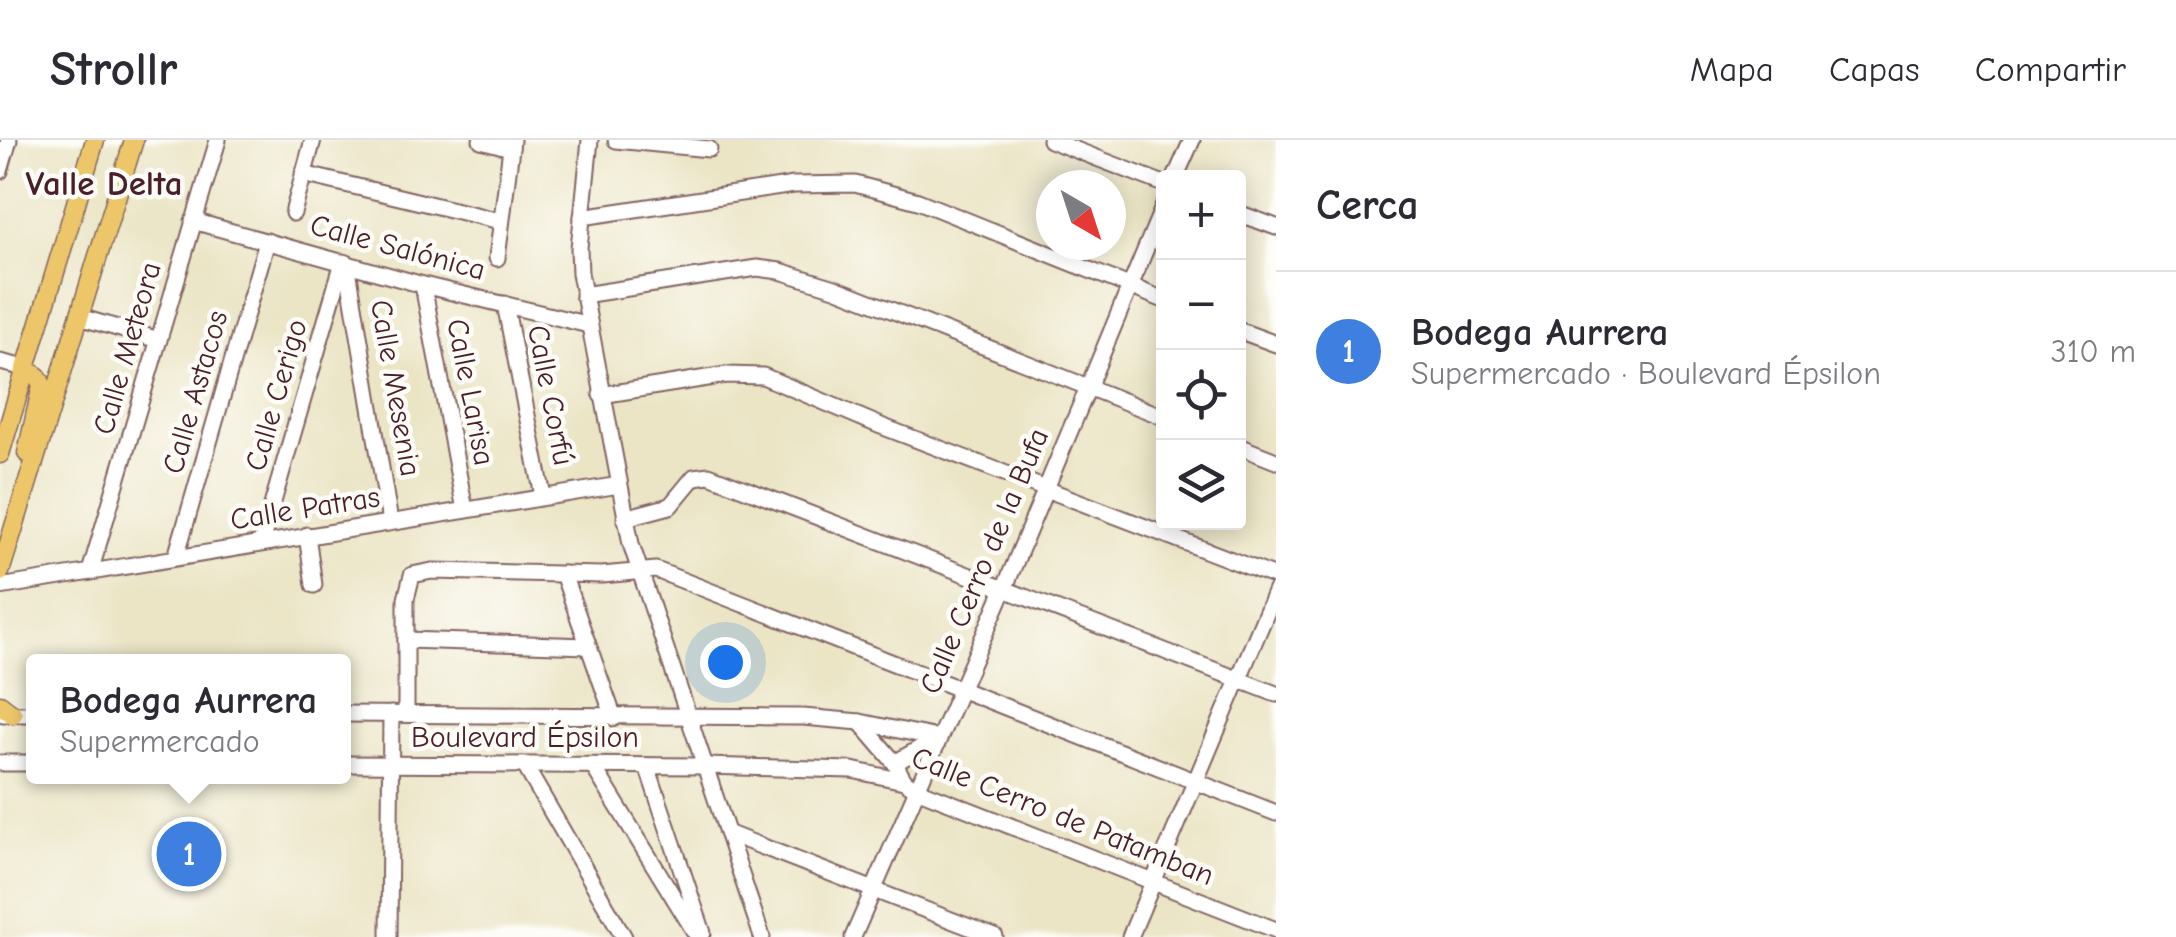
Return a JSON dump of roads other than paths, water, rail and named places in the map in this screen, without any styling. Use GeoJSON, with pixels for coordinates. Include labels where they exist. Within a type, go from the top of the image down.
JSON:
{"type":"FeatureCollection","features":[{"type":"Feature","properties":{"kind":"main road"},"geometry":{"type":"LineString","coordinates":[[0,454],[9,393],[25,368],[95,140]]}},
{"type":"Feature","properties":{"kind":"main road"},"geometry":{"type":"LineString","coordinates":[[0,572],[134,140]]}},
{"type":"Feature","properties":{"kind":"main road"},"geometry":{"type":"LineString","coordinates":[[25,368],[42,385],[28,446],[26,483]]}},
{"type":"Feature","properties":{"kind":"street"},"geometry":{"type":"LineString","coordinates":[[0,171],[9,140]]}},
{"type":"Feature","properties":{"kind":"street","name":"Calle Meteora"},"geometry":{"type":"LineString","coordinates":[[90,572],[218,140]]}},
{"type":"Feature","properties":{"kind":"street"},"geometry":{"type":"LineString","coordinates":[[293,212],[313,140]]}},
{"type":"Feature","properties":{"kind":"street"},"geometry":{"type":"LineString","coordinates":[[481,140],[511,144],[497,258]]}},
{"type":"Feature","properties":{"kind":"street"},"geometry":{"type":"LineString","coordinates":[[590,140],[579,248],[583,296],[625,518],[762,937]]}},
{"type":"Feature","properties":{"kind":"street"},"geometry":{"type":"LineString","coordinates":[[616,140],[709,149]]}},
{"type":"Feature","properties":{"kind":"street"},"geometry":{"type":"LineString","coordinates":[[1050,140],[1156,181]]}},
{"type":"Feature","properties":{"kind":"street"},"geometry":{"type":"LineString","coordinates":[[1179,170],[1192,140]]}},
{"type":"Feature","properties":{"kind":"street"},"geometry":{"type":"LineString","coordinates":[[304,174],[500,221]]}},
{"type":"Feature","properties":{"kind":"street"},"geometry":{"type":"LineString","coordinates":[[582,217],[794,185],[855,184],[918,201],[1156,297]]}},
{"type":"Feature","properties":{"kind":"street"},"geometry":{"type":"LineString","coordinates":[[1246,215],[1276,227]]}},
{"type":"Feature","properties":{"kind":"street","name":"Calle Salónica"},"geometry":{"type":"LineString","coordinates":[[192,221],[423,285],[589,325]]}},
{"type":"Feature","properties":{"kind":"street","name":"Calle Cerro de la Bufa"},"geometry":{"type":"LineString","coordinates":[[853,937],[911,785],[960,690],[1005,587],[1156,224]]}},
{"type":"Feature","properties":{"kind":"street","name":"Calle Astacos"},"geometry":{"type":"LineString","coordinates":[[176,558],[266,241]]}},
{"type":"Feature","properties":{"kind":"street","name":"Calle Mesenia"},"geometry":{"type":"LineString","coordinates":[[345,262],[390,522]]}},
{"type":"Feature","properties":{"kind":"street","name":"Calle Cerigo"},"geometry":{"type":"LineString","coordinates":[[261,543],[345,262]]}},
{"type":"Feature","properties":{"kind":"street"},"geometry":{"type":"LineString","coordinates":[[583,296],[730,270],[780,270],[852,294],[1156,414]]}},
{"type":"Feature","properties":{"kind":"street","name":"Calle Larisa"},"geometry":{"type":"LineString","coordinates":[[423,285],[465,510]]}},
{"type":"Feature","properties":{"kind":"street","name":"Calle Corfú"},"geometry":{"type":"LineString","coordinates":[[505,304],[543,496]]}},
{"type":"Feature","properties":{"kind":"street"},"geometry":{"type":"LineString","coordinates":[[79,317],[159,340]]}},
{"type":"Feature","properties":{"kind":"street"},"geometry":{"type":"LineString","coordinates":[[1246,333],[1276,344]]}},
{"type":"Feature","properties":{"kind":"street"},"geometry":{"type":"LineString","coordinates":[[0,362],[25,368]]}},
{"type":"Feature","properties":{"kind":"street"},"geometry":{"type":"LineString","coordinates":[[601,395],[726,375],[763,376],[897,432],[1276,576]]}},
{"type":"Feature","properties":{"kind":"street"},"geometry":{"type":"LineString","coordinates":[[1246,449],[1276,461]]}},
{"type":"Feature","properties":{"kind":"street"},"geometry":{"type":"LineString","coordinates":[[625,518],[670,506],[694,477],[709,474],[1276,694]]}},
{"type":"Feature","properties":{"kind":"street","name":"Calle Patras"},"geometry":{"type":"LineString","coordinates":[[0,587],[620,486]]}},
{"type":"Feature","properties":{"kind":"street"},"geometry":{"type":"LineString","coordinates":[[307,536],[314,585]]}},
{"type":"Feature","properties":{"kind":"street"},"geometry":{"type":"LineString","coordinates":[[389,937],[391,764],[406,640],[406,599],[412,575],[432,572],[667,573],[1276,813]]}},
{"type":"Feature","properties":{"kind":"street"},"geometry":{"type":"LineString","coordinates":[[563,574],[614,718]]}},
{"type":"Feature","properties":{"kind":"street"},"geometry":{"type":"LineString","coordinates":[[1130,937],[1276,590]]}},
{"type":"Feature","properties":{"kind":"street"},"geometry":{"type":"LineString","coordinates":[[406,640],[588,646]]}},
{"type":"Feature","properties":{"kind":"street","name":"Boulevard Épsilon"},"geometry":{"type":"LineString","coordinates":[[351,714],[803,718],[860,722],[937,738]]}},
{"type":"Feature","properties":{"kind":"street"},"geometry":{"type":"LineString","coordinates":[[860,722],[911,785]]}},
{"type":"Feature","properties":{"kind":"street"},"geometry":{"type":"LineString","coordinates":[[895,763],[937,738]]}},
{"type":"Feature","properties":{"kind":"street"},"geometry":{"type":"LineString","coordinates":[[0,762],[26,762]]}},
{"type":"Feature","properties":{"kind":"street","name":"Boulevard Épsilon"},"geometry":{"type":"LineString","coordinates":[[351,764],[705,766]]}},
{"type":"Feature","properties":{"kind":"street"},"geometry":{"type":"LineString","coordinates":[[525,766],[624,937]]}},
{"type":"Feature","properties":{"kind":"street"},"geometry":{"type":"LineString","coordinates":[[593,766],[701,937]]}},
{"type":"Feature","properties":{"kind":"street"},"geometry":{"type":"LineString","coordinates":[[648,766],[701,937]]}},
{"type":"Feature","properties":{"kind":"street","name":"Calle Cerro de Patamban"},"geometry":{"type":"LineString","coordinates":[[705,766],[852,770],[911,785],[1276,930]]}},
{"type":"Feature","properties":{"kind":"street"},"geometry":{"type":"LineString","coordinates":[[727,834],[995,937]]}},
{"type":"Feature","properties":{"kind":"place","name":"Bodega Aurrera"},"geometry":{"type":"Point","coordinates":[189,854]}},
{"type":"Feature","properties":{"kind":"district","name":"Valle Delta"},"geometry":{"type":"Point","coordinates":[104,183]}}]}
